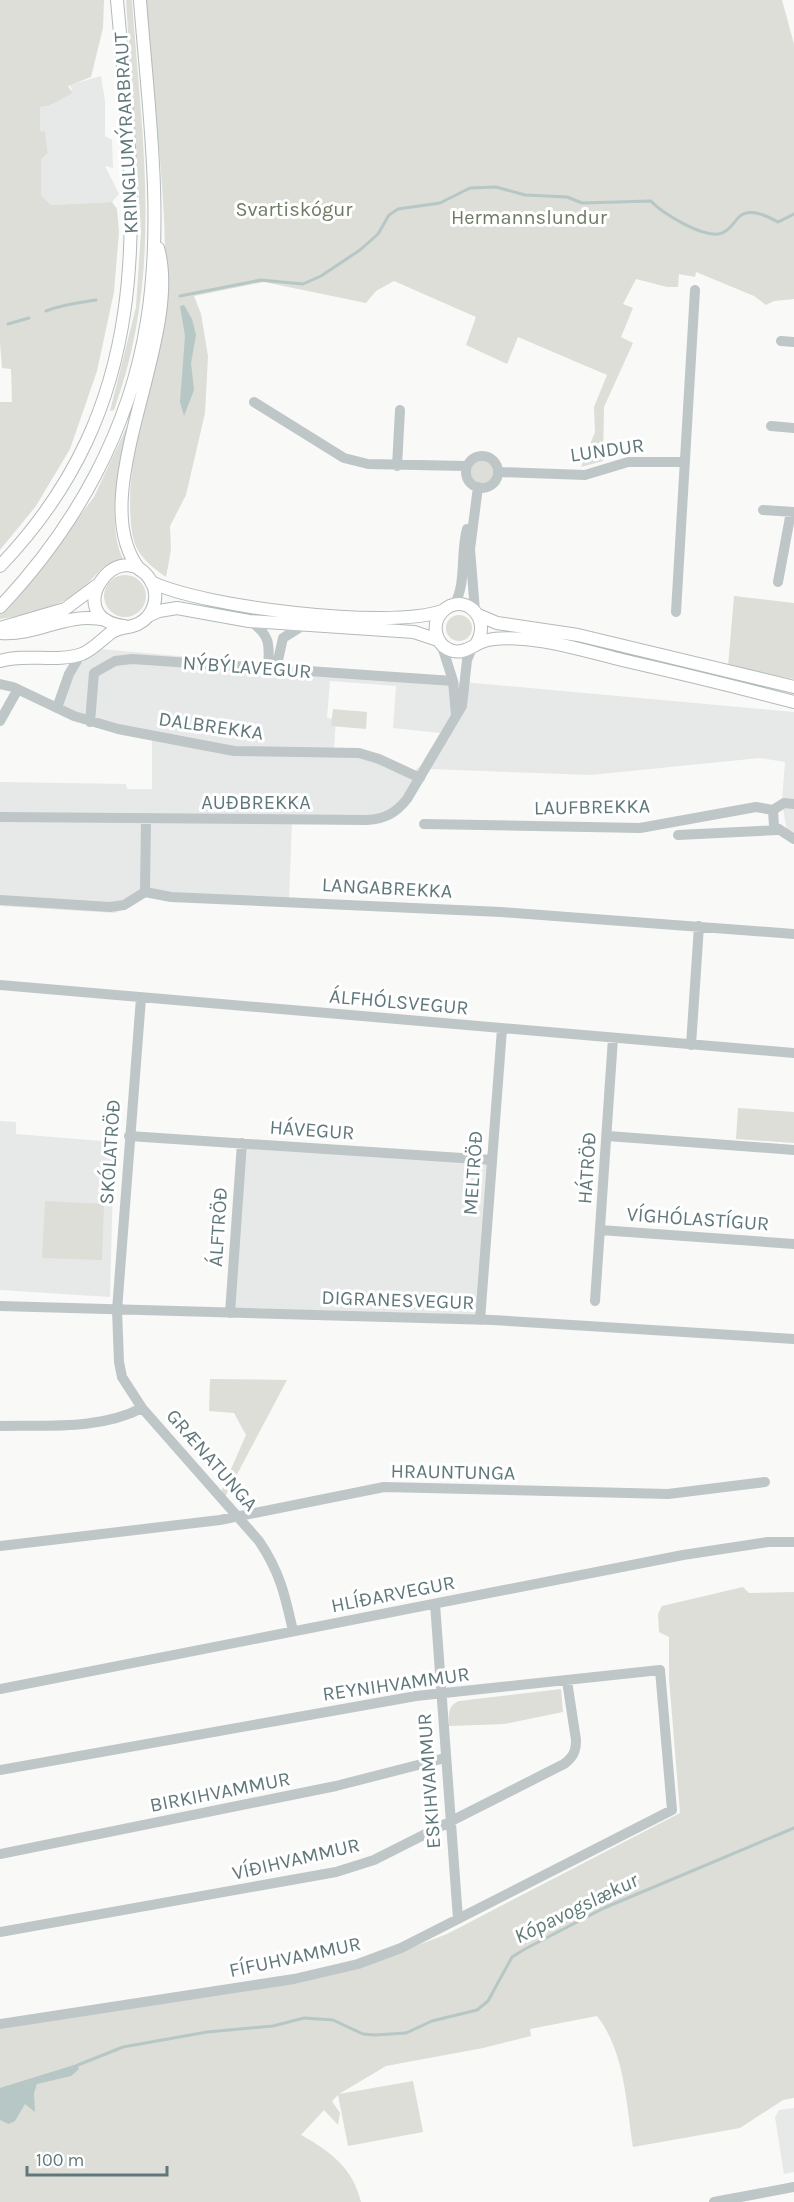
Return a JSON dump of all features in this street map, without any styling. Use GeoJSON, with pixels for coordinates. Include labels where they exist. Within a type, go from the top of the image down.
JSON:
{"type":"FeatureCollection","features":[{"type":"Feature","properties":{"kind":"main road","name":"KRINGLUMÝRARBRAUT"},"geometry":{"type":"LineString","coordinates":[[3,563],[55,496],[81,450],[101,406],[120,343],[129,292],[133,214],[132,165],[117,0]]}},
{"type":"Feature","properties":{"kind":"main road","name":"KRINGLUMÝRARBRAUT"},"geometry":{"type":"LineString","coordinates":[[0,607],[58,539],[98,471],[126,404],[147,324],[154,233],[150,120],[140,0]]}},
{"type":"Feature","properties":{"kind":"main road"},"geometry":{"type":"LineString","coordinates":[[154,233],[160,255],[160,302],[154,348],[128,462],[121,509],[125,547],[151,582],[182,594],[263,608],[392,618],[420,617],[454,605],[461,605],[497,623],[589,638],[794,687]]}},
{"type":"Feature","properties":{"kind":"main road"},"geometry":{"type":"LineString","coordinates":[[0,628],[65,609],[96,586],[102,576],[112,569],[129,566],[140,570]]}},
{"type":"Feature","properties":{"kind":"main road"},"geometry":{"type":"LineString","coordinates":[[148,616],[155,597],[151,582]]}},
{"type":"Feature","properties":{"kind":"main road"},"geometry":{"type":"LineString","coordinates":[[96,586],[95,602],[106,620]]}},
{"type":"Feature","properties":{"kind":"main road"},"geometry":{"type":"LineString","coordinates":[[0,661],[81,654],[124,626],[137,624],[159,611],[177,608],[249,621],[414,632],[458,652],[505,638],[544,642],[794,702]]}},
{"type":"Feature","properties":{"kind":"main road"},"geometry":{"type":"LineString","coordinates":[[440,642],[435,625],[442,611]]}},
{"type":"Feature","properties":{"kind":"main road"},"geometry":{"type":"LineString","coordinates":[[474,646],[482,630],[477,613]]}},
{"type":"Feature","properties":{"kind":"main road"},"geometry":{"type":"LineString","coordinates":[[0,633],[28,631],[81,616],[124,626]]}},
{"type":"Feature","properties":{"kind":"street"},"geometry":{"type":"LineString","coordinates":[[676,612],[695,290]]}},
{"type":"Feature","properties":{"kind":"street"},"geometry":{"type":"LineString","coordinates":[[781,341],[794,342]]}},
{"type":"Feature","properties":{"kind":"street"},"geometry":{"type":"LineString","coordinates":[[254,402],[344,458],[368,465],[467,466],[474,459],[488,457],[495,463],[498,472],[492,484],[478,487],[470,482],[467,466]]}},
{"type":"Feature","properties":{"kind":"street"},"geometry":{"type":"LineString","coordinates":[[397,466],[400,410]]}},
{"type":"Feature","properties":{"kind":"street"},"geometry":{"type":"LineString","coordinates":[[771,426],[794,428]]}},
{"type":"Feature","properties":{"kind":"street","name":"LUNDUR"},"geometry":{"type":"LineString","coordinates":[[498,472],[585,475],[628,462],[684,462]]}},
{"type":"Feature","properties":{"kind":"street"},"geometry":{"type":"LineString","coordinates":[[477,613],[470,569],[472,521],[478,487]]}},
{"type":"Feature","properties":{"kind":"street"},"geometry":{"type":"LineString","coordinates":[[764,510],[793,512],[778,582]]}},
{"type":"Feature","properties":{"kind":"street"},"geometry":{"type":"LineString","coordinates":[[454,605],[460,587],[463,543],[472,521]]}},
{"type":"Feature","properties":{"kind":"street"},"geometry":{"type":"LineString","coordinates":[[249,621],[266,634],[272,669]]}},
{"type":"Feature","properties":{"kind":"street"},"geometry":{"type":"LineString","coordinates":[[272,669],[282,638],[302,626]]}},
{"type":"Feature","properties":{"kind":"street"},"geometry":{"type":"LineString","coordinates":[[440,642],[453,681],[456,716]]}},
{"type":"Feature","properties":{"kind":"street","name":"AUÐBREKKA"},"geometry":{"type":"LineString","coordinates":[[0,817],[146,820],[377,819],[400,807],[420,778],[456,716],[465,697],[467,660],[474,646]]}},
{"type":"Feature","properties":{"kind":"street"},"geometry":{"type":"LineString","coordinates":[[57,708],[68,678],[81,654]]}},
{"type":"Feature","properties":{"kind":"street"},"geometry":{"type":"LineString","coordinates":[[50,658],[65,668],[68,678]]}},
{"type":"Feature","properties":{"kind":"street","name":"NÝBÝLAVEGUR"},"geometry":{"type":"LineString","coordinates":[[90,722],[94,673],[116,660],[132,659],[453,681]]}},
{"type":"Feature","properties":{"kind":"street","name":"DALBREKKA"},"geometry":{"type":"LineString","coordinates":[[0,684],[18,689],[90,722],[234,751],[359,753],[379,759],[420,778]]}},
{"type":"Feature","properties":{"kind":"street"},"geometry":{"type":"LineString","coordinates":[[0,721],[18,689]]}},
{"type":"Feature","properties":{"kind":"street","name":"LAUFBREKKA"},"geometry":{"type":"LineString","coordinates":[[424,824],[640,828],[756,807],[773,810],[784,803],[794,804]]}},
{"type":"Feature","properties":{"kind":"street"},"geometry":{"type":"LineString","coordinates":[[773,810],[772,820],[778,830],[794,839]]}},
{"type":"Feature","properties":{"kind":"street"},"geometry":{"type":"LineString","coordinates":[[0,900],[110,907],[124,905],[145,892],[146,820]]}},
{"type":"Feature","properties":{"kind":"street"},"geometry":{"type":"LineString","coordinates":[[678,835],[778,830]]}},
{"type":"Feature","properties":{"kind":"street","name":"LANGABREKKA"},"geometry":{"type":"LineString","coordinates":[[145,892],[171,897],[501,912],[794,934]]}},
{"type":"Feature","properties":{"kind":"street"},"geometry":{"type":"LineString","coordinates":[[691,1045],[699,926]]}},
{"type":"Feature","properties":{"kind":"street","name":"ÁLFHÓLSVEGUR"},"geometry":{"type":"LineString","coordinates":[[0,985],[794,1053]]}},
{"type":"Feature","properties":{"kind":"street","name":"SKÓLATRÖÐ"},"geometry":{"type":"LineString","coordinates":[[117,1310],[141,998]]}},
{"type":"Feature","properties":{"kind":"street","name":"MELTRÖÐ"},"geometry":{"type":"LineString","coordinates":[[480,1320],[502,1029]]}},
{"type":"Feature","properties":{"kind":"street","name":"HÁTRÖÐ"},"geometry":{"type":"LineString","coordinates":[[595,1301],[613,1038]]}},
{"type":"Feature","properties":{"kind":"street","name":"HÁVEGUR"},"geometry":{"type":"LineString","coordinates":[[129,1136],[492,1160]]}},
{"type":"Feature","properties":{"kind":"street"},"geometry":{"type":"LineString","coordinates":[[608,1136],[794,1150]]}},
{"type":"Feature","properties":{"kind":"street","name":"ÁLFTRÖÐ"},"geometry":{"type":"LineString","coordinates":[[230,1313],[242,1143]]}},
{"type":"Feature","properties":{"kind":"street","name":"VÍGHÓLASTÍGUR"},"geometry":{"type":"LineString","coordinates":[[600,1230],[794,1244]]}},
{"type":"Feature","properties":{"kind":"street","name":"DIGRANESVEGUR"},"geometry":{"type":"LineString","coordinates":[[0,1306],[480,1320],[794,1339]]}},
{"type":"Feature","properties":{"kind":"street","name":"GRÆNATUNGA"},"geometry":{"type":"LineString","coordinates":[[117,1310],[119,1362],[122,1377],[142,1408],[259,1541],[279,1572],[293,1631]]}},
{"type":"Feature","properties":{"kind":"street"},"geometry":{"type":"LineString","coordinates":[[0,1426],[105,1422],[124,1418],[142,1408]]}},
{"type":"Feature","properties":{"kind":"street","name":"HRAUNTUNGA"},"geometry":{"type":"LineString","coordinates":[[0,1546],[134,1532],[236,1516],[384,1487],[668,1494],[765,1482]]}},
{"type":"Feature","properties":{"kind":"street","name":"HLÍÐARVEGUR"},"geometry":{"type":"LineString","coordinates":[[0,1689],[683,1555],[768,1542],[794,1542]]}},
{"type":"Feature","properties":{"kind":"street","name":"ESKIHVAMMUR"},"geometry":{"type":"LineString","coordinates":[[435,1604],[458,1919]]}},
{"type":"Feature","properties":{"kind":"street","name":"REYNIHVAMMUR"},"geometry":{"type":"LineString","coordinates":[[0,1770],[416,1696],[660,1670],[672,1809]]}},
{"type":"Feature","properties":{"kind":"street","name":"VÍÐIHVAMMUR"},"geometry":{"type":"LineString","coordinates":[[0,1932],[336,1872],[374,1860],[572,1758],[576,1749],[576,1740],[567,1681]]}},
{"type":"Feature","properties":{"kind":"street","name":"BIRKIHVAMMUR"},"geometry":{"type":"LineString","coordinates":[[0,1854],[336,1786],[446,1758]]}},
{"type":"Feature","properties":{"kind":"street","name":"FÍFUHVAMMUR"},"geometry":{"type":"LineString","coordinates":[[0,2024],[239,1988],[340,1969],[401,1948],[672,1809]]}},
{"type":"Feature","properties":{"kind":"street"},"geometry":{"type":"LineString","coordinates":[[721,2201],[794,2187]]}},
{"type":"Feature","properties":{"kind":"shaded area"},"geometry":{"type":"Polygon","coordinates":[[[101,76],[105,101],[105,136],[112,140],[113,168],[105,166],[119,194],[112,202],[51,205],[41,195],[41,160],[48,153],[45,132],[40,132],[40,107],[50,106],[72,89],[69,85],[101,76]]]}},
{"type":"Feature","properties":{"kind":"shaded area"},"geometry":{"type":"Polygon","coordinates":[[[184,305],[192,319],[196,335],[191,363],[194,390],[184,416],[180,402],[185,336],[180,306],[184,305]]]}},
{"type":"Feature","properties":{"kind":"shaded area"},"geometry":{"type":"Polygon","coordinates":[[[101,649],[794,712],[794,837],[787,833],[782,801],[785,762],[760,758],[591,775],[431,769],[389,820],[292,822],[289,899],[147,897],[115,913],[0,906],[0,782],[126,784],[127,789],[152,789],[152,734],[59,707],[79,664],[101,649]],[[330,681],[327,718],[336,719],[334,750],[413,772],[420,766],[440,733],[393,728],[396,686],[330,681]]]}},
{"type":"Feature","properties":{"kind":"shaded area"},"geometry":{"type":"Polygon","coordinates":[[[0,1121],[16,1122],[16,1134],[114,1142],[110,1297],[0,1290],[0,1121]]]}},
{"type":"Feature","properties":{"kind":"shaded area"},"geometry":{"type":"Polygon","coordinates":[[[244,1145],[488,1163],[478,1315],[235,1308],[244,1145]]]}},
{"type":"Feature","properties":{"kind":"shaded area"},"geometry":{"type":"Polygon","coordinates":[[[77,2064],[79,2069],[71,2076],[37,2084],[34,2093],[35,2112],[25,2104],[15,2121],[9,2124],[0,2120],[0,2088],[77,2064]]]}},
{"type":"Feature","properties":{"kind":"shaded area"},"geometry":{"type":"Polygon","coordinates":[[[794,2108],[794,2172],[784,2174],[775,2117],[779,2110],[794,2108]]]}},
{"type":"Feature","properties":{"kind":"green space"},"geometry":{"type":"Polygon","coordinates":[[[0,0],[104,0],[103,28],[91,77],[68,86],[72,93],[49,106],[40,107],[40,131],[45,132],[48,153],[41,160],[41,195],[51,205],[112,202],[117,209],[119,232],[114,292],[97,371],[70,449],[36,506],[0,550],[0,402],[12,402],[11,369],[2,368],[0,343],[0,0]]]}},
{"type":"Feature","properties":{"kind":"green space"},"geometry":{"type":"Polygon","coordinates":[[[126,0],[132,0],[146,206],[139,308],[130,359],[114,410],[110,411],[136,307],[141,232],[126,0]]]}},
{"type":"Feature","properties":{"kind":"green space"},"geometry":{"type":"Polygon","coordinates":[[[145,0],[782,0],[794,44],[794,299],[774,301],[766,305],[754,296],[696,272],[695,277],[679,274],[678,287],[667,287],[636,279],[623,304],[633,308],[621,337],[633,343],[604,407],[603,461],[581,467],[595,432],[594,407],[607,375],[518,337],[507,364],[466,345],[476,317],[394,281],[376,291],[366,303],[264,282],[194,296],[201,314],[208,356],[205,413],[186,495],[170,526],[171,550],[166,577],[149,563],[136,547],[130,511],[136,446],[164,312],[163,195],[145,0]]]}},
{"type":"Feature","properties":{"kind":"green space"},"geometry":{"type":"Polygon","coordinates":[[[129,422],[132,422],[119,471],[115,509],[115,527],[123,559],[102,568],[85,586],[61,602],[31,613],[0,619],[0,615],[30,582],[94,497],[129,422]]]}},
{"type":"Feature","properties":{"kind":"green space"},"geometry":{"type":"Polygon","coordinates":[[[482,461],[490,464],[493,472],[490,480],[482,483],[474,480],[471,472],[474,464],[482,461]]]}},
{"type":"Feature","properties":{"kind":"green space"},"geometry":{"type":"Polygon","coordinates":[[[125,575],[140,581],[146,596],[140,611],[125,617],[110,611],[104,596],[110,581],[125,575]]]}},
{"type":"Feature","properties":{"kind":"green space"},"geometry":{"type":"Polygon","coordinates":[[[734,596],[794,603],[794,679],[728,667],[734,596]]]}},
{"type":"Feature","properties":{"kind":"green space"},"geometry":{"type":"Polygon","coordinates":[[[459,615],[468,619],[472,628],[468,637],[459,641],[450,637],[446,628],[450,619],[459,615]]]}},
{"type":"Feature","properties":{"kind":"green space"},"geometry":{"type":"Polygon","coordinates":[[[333,709],[367,712],[366,729],[331,726],[333,709]]]}},
{"type":"Feature","properties":{"kind":"green space"},"geometry":{"type":"Polygon","coordinates":[[[738,1108],[794,1112],[794,1143],[736,1139],[738,1108]]]}},
{"type":"Feature","properties":{"kind":"green space"},"geometry":{"type":"Polygon","coordinates":[[[45,1201],[104,1204],[102,1260],[42,1258],[45,1201]]]}},
{"type":"Feature","properties":{"kind":"green space"},"geometry":{"type":"Polygon","coordinates":[[[210,1379],[287,1380],[225,1497],[221,1492],[246,1435],[234,1413],[209,1411],[210,1379]]]}},
{"type":"Feature","properties":{"kind":"green space"},"geometry":{"type":"Polygon","coordinates":[[[743,1587],[749,1593],[794,1592],[794,2098],[783,2100],[740,2128],[633,2147],[619,2062],[606,2030],[597,2016],[530,2029],[531,2036],[483,2048],[386,2066],[339,2094],[413,2081],[423,2132],[348,2146],[338,2095],[332,2101],[340,2113],[338,2125],[324,2110],[301,2135],[331,2154],[339,2162],[352,2179],[361,2202],[0,2202],[0,2029],[361,1967],[447,1934],[680,1813],[669,1678],[669,1637],[659,1632],[658,1614],[662,1606],[743,1587]]]}},
{"type":"Feature","properties":{"kind":"green space"},"geometry":{"type":"Polygon","coordinates":[[[561,1689],[563,1712],[504,1724],[449,1726],[451,1708],[459,1701],[561,1689]]]}},
{"type":"Feature","properties":{"kind":"waterway"},"geometry":{"type":"LineString","coordinates":[[180,296],[261,280],[303,284],[321,276],[360,250],[378,234],[389,215],[398,209],[440,203],[470,188],[496,187],[525,195],[567,197],[582,203],[651,201],[684,224],[706,233],[715,234],[725,232],[743,214],[758,213],[778,222],[794,214]]}},
{"type":"Feature","properties":{"kind":"waterway"},"geometry":{"type":"LineString","coordinates":[[46,311],[96,300]]}},
{"type":"Feature","properties":{"kind":"waterway"},"geometry":{"type":"LineString","coordinates":[[8,324],[29,318]]}},
{"type":"Feature","properties":{"kind":"waterway","name":"Kópavogslækur"},"geometry":{"type":"LineString","coordinates":[[78,2065],[123,2047],[207,2032],[273,2026],[304,2018],[333,2020],[363,2034],[375,2035],[406,2033],[432,2021],[477,2010],[488,2001],[512,1957],[525,1949],[604,1908],[794,1828]]}},
{"type":"Feature","properties":{"kind":"park label","name":"Svartiskógur"},"geometry":{"type":"Point","coordinates":[294,209]}},
{"type":"Feature","properties":{"kind":"park label","name":"Hermannslundur"},"geometry":{"type":"Point","coordinates":[529,217]}}]}
